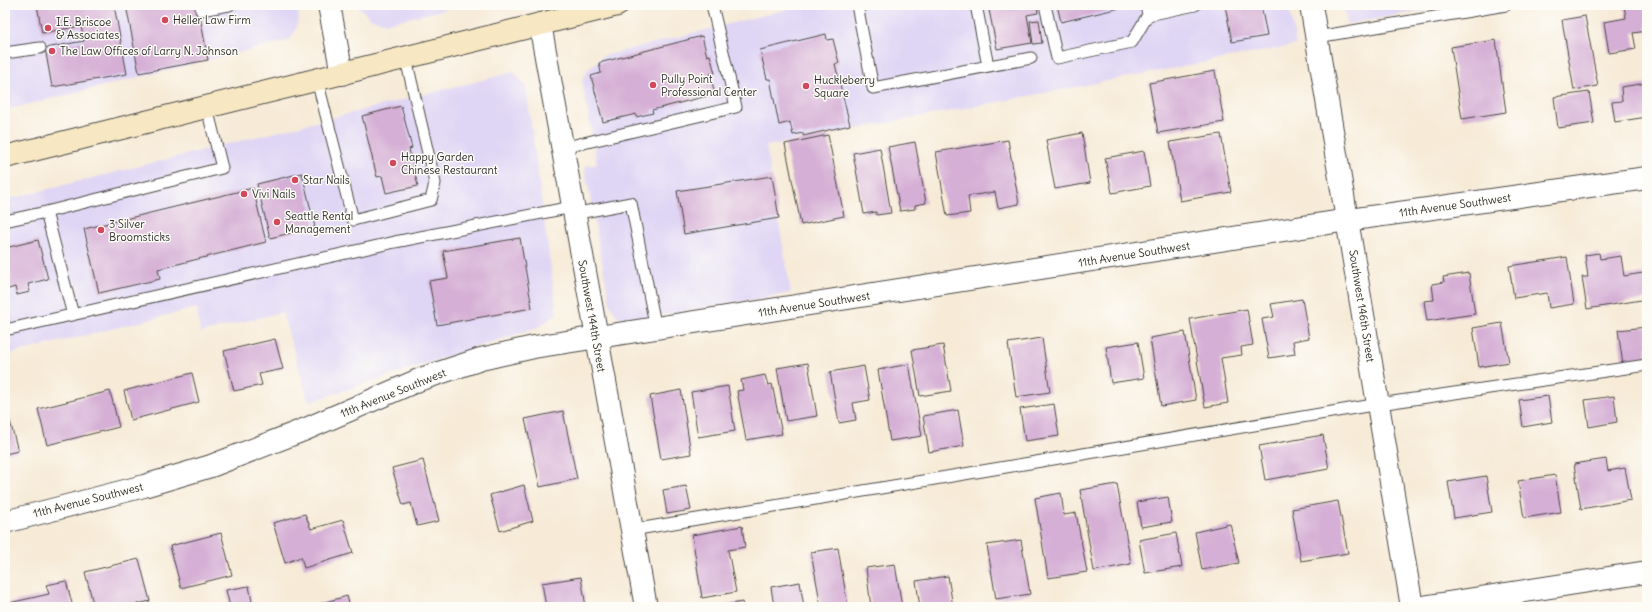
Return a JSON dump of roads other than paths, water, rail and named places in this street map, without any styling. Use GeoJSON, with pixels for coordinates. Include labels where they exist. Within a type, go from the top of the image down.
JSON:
{"type":"FeatureCollection","features":[{"type":"Feature","properties":{"kind":"main road"},"geometry":{"type":"LineString","coordinates":[[5,157],[406,59],[617,5]]}},
{"type":"Feature","properties":{"kind":"street"},"geometry":{"type":"LineString","coordinates":[[329,5],[342,74]]}},
{"type":"Feature","properties":{"kind":"street","name":"Southwest 146th Street"},"geometry":{"type":"LineString","coordinates":[[1311,5],[1412,607]]}},
{"type":"Feature","properties":{"kind":"street","name":"Southwest 144th Street"},"geometry":{"type":"LineString","coordinates":[[540,24],[646,607]]}},
{"type":"Feature","properties":{"kind":"street","name":"11th Avenue Southwest"},"geometry":{"type":"LineString","coordinates":[[5,522],[144,486],[211,466],[306,429],[421,379],[481,359],[534,347],[1348,220],[1647,178]]}},
{"type":"Feature","properties":{"kind":"street"},"geometry":{"type":"LineString","coordinates":[[1422,607],[1647,572]]}},
{"type":"Feature","properties":{"kind":"lane"},"geometry":{"type":"LineString","coordinates":[[201,10],[229,5]]}},
{"type":"Feature","properties":{"kind":"lane"},"geometry":{"type":"LineString","coordinates":[[562,148],[736,107],[712,5]]}},
{"type":"Feature","properties":{"kind":"lane"},"geometry":{"type":"LineString","coordinates":[[857,5],[873,88],[1031,58]]}},
{"type":"Feature","properties":{"kind":"lane"},"geometry":{"type":"LineString","coordinates":[[976,5],[988,66]]}},
{"type":"Feature","properties":{"kind":"lane"},"geometry":{"type":"LineString","coordinates":[[1045,5],[1057,58],[1132,42],[1147,10],[1195,5]]}},
{"type":"Feature","properties":{"kind":"lane"},"geometry":{"type":"LineString","coordinates":[[1317,37],[1506,5]]}},
{"type":"Feature","properties":{"kind":"lane"},"geometry":{"type":"LineString","coordinates":[[5,53],[40,48]]}},
{"type":"Feature","properties":{"kind":"lane"},"geometry":{"type":"LineString","coordinates":[[317,80],[353,220],[431,200],[435,190],[435,183],[406,59]]}},
{"type":"Feature","properties":{"kind":"lane"},"geometry":{"type":"LineString","coordinates":[[5,221],[222,168],[207,108]]}},
{"type":"Feature","properties":{"kind":"lane"},"geometry":{"type":"LineString","coordinates":[[5,330],[395,242],[573,211],[631,203],[656,328]]}},
{"type":"Feature","properties":{"kind":"lane"},"geometry":{"type":"LineString","coordinates":[[46,212],[73,315]]}},
{"type":"Feature","properties":{"kind":"lane"},"geometry":{"type":"LineString","coordinates":[[632,530],[1379,404],[1647,365]]}},
{"type":"Feature","properties":{"kind":"place","name":"Heller Law Firm"},"geometry":{"type":"Point","coordinates":[165,20]}},
{"type":"Feature","properties":{"kind":"place","name":"I.E. Briscoe & Associates"},"geometry":{"type":"Point","coordinates":[48,28]}},
{"type":"Feature","properties":{"kind":"place","name":"The Law Offices of Larry N. Johnson"},"geometry":{"type":"Point","coordinates":[52,51]}},
{"type":"Feature","properties":{"kind":"place","name":"Pully Point Professional Center"},"geometry":{"type":"Point","coordinates":[653,85]}},
{"type":"Feature","properties":{"kind":"place","name":"Huckleberry Square"},"geometry":{"type":"Point","coordinates":[806,86]}},
{"type":"Feature","properties":{"kind":"place","name":"Happy Garden Chinese Restaurant"},"geometry":{"type":"Point","coordinates":[393,163]}},
{"type":"Feature","properties":{"kind":"place","name":"Star Nails"},"geometry":{"type":"Point","coordinates":[295,180]}},
{"type":"Feature","properties":{"kind":"place","name":"Vivi Nails"},"geometry":{"type":"Point","coordinates":[244,194]}},
{"type":"Feature","properties":{"kind":"place","name":"Seattle Rental Management"},"geometry":{"type":"Point","coordinates":[277,222]}},
{"type":"Feature","properties":{"kind":"place","name":"3 Silver Broomsticks"},"geometry":{"type":"Point","coordinates":[101,230]}}]}
